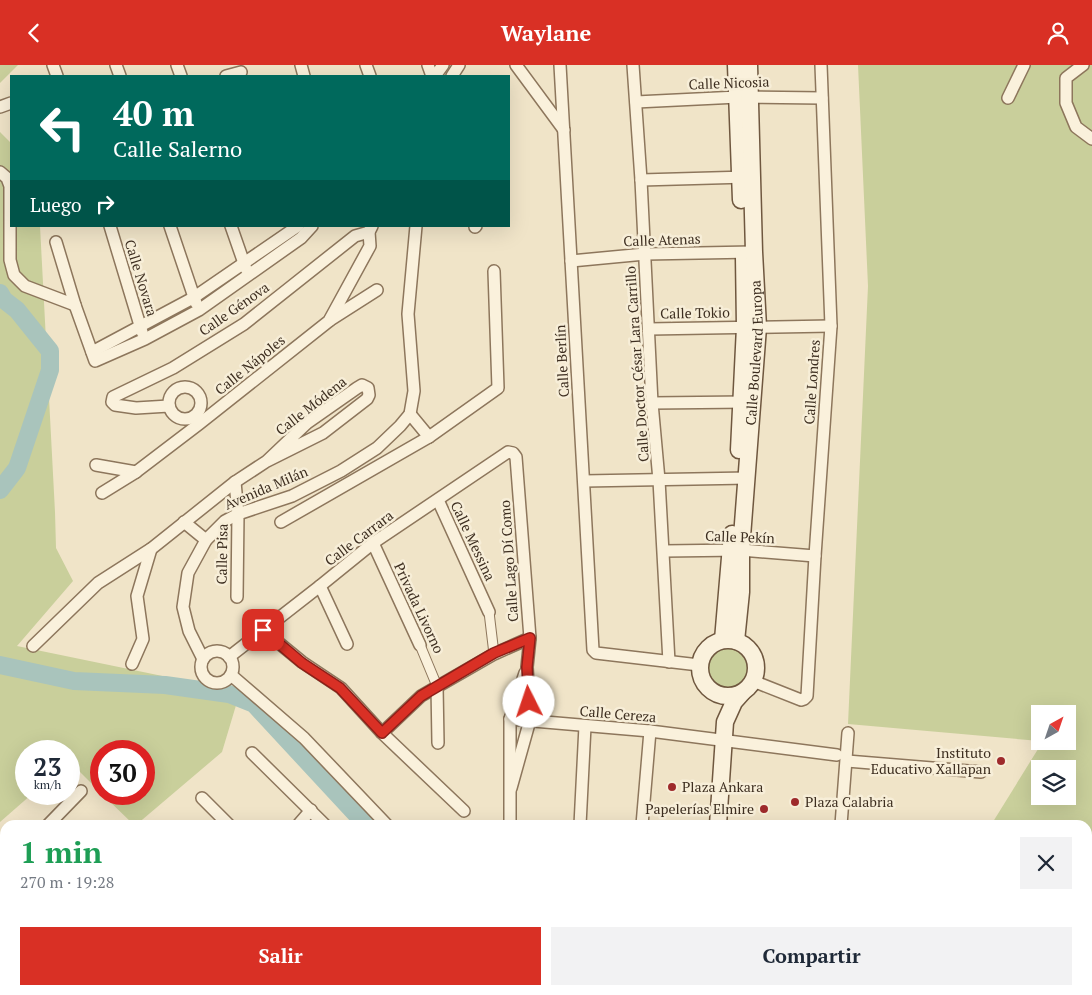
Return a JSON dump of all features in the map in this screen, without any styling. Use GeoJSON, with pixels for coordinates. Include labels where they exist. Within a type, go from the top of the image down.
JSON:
{"type":"FeatureCollection","features":[{"type":"Feature","properties":{"kind":"main road","name":"Calle Boulevard Europa"},"geometry":{"type":"LineString","coordinates":[[736,65],[744,97]]}},
{"type":"Feature","properties":{"kind":"main road","name":"Calle Boulevard Europa"},"geometry":{"type":"LineString","coordinates":[[730,641],[743,478],[752,327],[744,97],[749,65]]}},
{"type":"Feature","properties":{"kind":"main road"},"geometry":{"type":"LineString","coordinates":[[725,722],[734,702],[753,681],[756,662],[745,646],[730,641],[714,643],[702,656],[699,665],[703,683],[708,690],[716,695],[727,697],[742,693]]}},
{"type":"Feature","properties":{"kind":"main road"},"geometry":{"type":"LineString","coordinates":[[716,695],[725,722],[718,820]]}},
{"type":"Feature","properties":{"kind":"street"},"geometry":{"type":"LineString","coordinates":[[428,65],[442,73],[458,65]]}},
{"type":"Feature","properties":{"kind":"street"},"geometry":{"type":"LineString","coordinates":[[516,65],[564,130]]}},
{"type":"Feature","properties":{"kind":"street","name":"Calle Berlín"},"geometry":{"type":"LineString","coordinates":[[560,65],[593,649],[596,653],[669,662]]}},
{"type":"Feature","properties":{"kind":"street","name":"Calle Doctor César Lara Carrillo"},"geometry":{"type":"LineString","coordinates":[[633,65],[641,180],[652,403],[664,551],[669,662]]}},
{"type":"Feature","properties":{"kind":"street","name":"Calle Londres"},"geometry":{"type":"LineString","coordinates":[[753,681],[800,700],[807,696],[814,556],[831,326],[821,65]]}},
{"type":"Feature","properties":{"kind":"street"},"geometry":{"type":"LineString","coordinates":[[1008,98],[1024,65]]}},
{"type":"Feature","properties":{"kind":"street"},"geometry":{"type":"LineString","coordinates":[[1083,65],[1066,78],[1066,103],[1076,127],[1092,139]]}},
{"type":"Feature","properties":{"kind":"street","name":"Calle Nicosia"},"geometry":{"type":"LineString","coordinates":[[636,102],[744,97],[822,98]]}},
{"type":"Feature","properties":{"kind":"street"},"geometry":{"type":"LineString","coordinates":[[0,171],[7,178],[10,186],[10,260],[14,275],[25,286],[75,305]]}},
{"type":"Feature","properties":{"kind":"street"},"geometry":{"type":"LineString","coordinates":[[641,180],[746,177]]}},
{"type":"Feature","properties":{"kind":"street","name":"Calle Novara"},"geometry":{"type":"LineString","coordinates":[[110,227],[145,339]]}},
{"type":"Feature","properties":{"kind":"street"},"geometry":{"type":"LineString","coordinates":[[170,227],[199,310]]}},
{"type":"Feature","properties":{"kind":"street"},"geometry":{"type":"LineString","coordinates":[[231,227],[248,275]]}},
{"type":"Feature","properties":{"kind":"street"},"geometry":{"type":"LineString","coordinates":[[416,227],[408,314],[414,391],[410,414],[429,437]]}},
{"type":"Feature","properties":{"kind":"street","name":"Calle Nápoles"},"geometry":{"type":"LineString","coordinates":[[102,493],[136,472],[196,420],[328,321],[370,247],[374,228]]}},
{"type":"Feature","properties":{"kind":"street","name":"Calle Génova"},"geometry":{"type":"LineString","coordinates":[[169,406],[136,408],[115,405],[112,401],[113,397],[173,368],[244,323],[355,236],[374,228]]}},
{"type":"Feature","properties":{"kind":"street"},"geometry":{"type":"LineString","coordinates":[[93,356],[140,327],[194,298],[243,263],[297,230]]}},
{"type":"Feature","properties":{"kind":"street"},"geometry":{"type":"LineString","coordinates":[[93,356],[145,339],[199,310],[248,275],[297,230]]}},
{"type":"Feature","properties":{"kind":"street"},"geometry":{"type":"LineString","coordinates":[[56,242],[93,356]]}},
{"type":"Feature","properties":{"kind":"street","name":"Calle Atenas"},"geometry":{"type":"LineString","coordinates":[[571,261],[645,254],[749,252]]}},
{"type":"Feature","properties":{"kind":"street"},"geometry":{"type":"LineString","coordinates":[[280,522],[429,437],[498,388],[494,271]]}},
{"type":"Feature","properties":{"kind":"street"},"geometry":{"type":"LineString","coordinates":[[328,321],[377,290]]}},
{"type":"Feature","properties":{"kind":"street","name":"Calle Tokio"},"geometry":{"type":"LineString","coordinates":[[649,329],[831,326]]}},
{"type":"Feature","properties":{"kind":"street","name":"Calle Módena"},"geometry":{"type":"LineString","coordinates":[[33,646],[98,583],[151,549],[234,482],[267,461],[322,433],[367,399],[369,395],[368,389],[362,385],[307,423],[267,461]]}},
{"type":"Feature","properties":{"kind":"street"},"geometry":{"type":"LineString","coordinates":[[181,388],[193,390],[198,395],[200,407],[196,420],[181,419],[171,412],[169,406],[171,395],[181,388]]}},
{"type":"Feature","properties":{"kind":"street"},"geometry":{"type":"LineString","coordinates":[[652,403],[747,402]]}},
{"type":"Feature","properties":{"kind":"street","name":"Avenida Milán"},"geometry":{"type":"LineString","coordinates":[[202,659],[189,631],[183,607],[188,573],[206,541],[225,521],[238,513],[292,496],[341,471],[377,447],[410,414]]}},
{"type":"Feature","properties":{"kind":"street","name":"Calle Carrara"},"geometry":{"type":"LineString","coordinates":[[229,657],[373,543],[508,452],[513,453]]}},
{"type":"Feature","properties":{"kind":"street","name":"Calle Lago Dí Como"},"geometry":{"type":"LineString","coordinates":[[511,787],[530,719],[527,667],[530,638],[516,457],[513,453]]}},
{"type":"Feature","properties":{"kind":"street"},"geometry":{"type":"LineString","coordinates":[[96,465],[136,472]]}},
{"type":"Feature","properties":{"kind":"street"},"geometry":{"type":"LineString","coordinates":[[341,471],[346,483]]}},
{"type":"Feature","properties":{"kind":"street"},"geometry":{"type":"LineString","coordinates":[[584,481],[743,478]]}},
{"type":"Feature","properties":{"kind":"street","name":"Calle Pisa"},"geometry":{"type":"LineString","coordinates":[[234,482],[238,513],[237,597]]}},
{"type":"Feature","properties":{"kind":"street","name":"Calle Messina"},"geometry":{"type":"LineString","coordinates":[[438,500],[489,613],[494,653]]}},
{"type":"Feature","properties":{"kind":"street"},"geometry":{"type":"LineString","coordinates":[[184,522],[206,541]]}},
{"type":"Feature","properties":{"kind":"street","name":"Privada Livorno"},"geometry":{"type":"LineString","coordinates":[[373,543],[437,686]]}},
{"type":"Feature","properties":{"kind":"street"},"geometry":{"type":"LineString","coordinates":[[132,663],[143,639],[136,596],[151,549]]}},
{"type":"Feature","properties":{"kind":"street","name":"Calle Pekín"},"geometry":{"type":"LineString","coordinates":[[664,551],[736,550],[814,556]]}},
{"type":"Feature","properties":{"kind":"street"},"geometry":{"type":"LineString","coordinates":[[320,586],[347,644]]}},
{"type":"Feature","properties":{"kind":"street"},"geometry":{"type":"LineString","coordinates":[[263,630],[302,663],[340,688],[382,733],[464,811]]}},
{"type":"Feature","properties":{"kind":"street"},"geometry":{"type":"LineString","coordinates":[[382,733],[421,696],[494,653],[530,638]]}},
{"type":"Feature","properties":{"kind":"street"},"geometry":{"type":"LineString","coordinates":[[220,651],[229,657],[232,665],[231,675],[228,679],[219,683],[205,678],[200,669],[202,659],[206,655],[220,651]]}},
{"type":"Feature","properties":{"kind":"street"},"geometry":{"type":"LineString","coordinates":[[669,662],[699,665]]}},
{"type":"Feature","properties":{"kind":"street","name":"Calle Lago Dí Como"},"geometry":{"type":"LineString","coordinates":[[511,787],[510,719],[527,667]]}},
{"type":"Feature","properties":{"kind":"street"},"geometry":{"type":"LineString","coordinates":[[231,675],[304,738],[382,820]]}},
{"type":"Feature","properties":{"kind":"street"},"geometry":{"type":"LineString","coordinates":[[437,686],[438,743]]}},
{"type":"Feature","properties":{"kind":"street","name":"Calle Cereza"},"geometry":{"type":"LineString","coordinates":[[510,719],[530,719],[650,731],[842,758],[981,772]]}},
{"type":"Feature","properties":{"kind":"street"},"geometry":{"type":"LineString","coordinates":[[580,820],[585,726]]}},
{"type":"Feature","properties":{"kind":"street"},"geometry":{"type":"LineString","coordinates":[[642,820],[650,731]]}},
{"type":"Feature","properties":{"kind":"street"},"geometry":{"type":"LineString","coordinates":[[841,820],[842,758],[848,733]]}},
{"type":"Feature","properties":{"kind":"street"},"geometry":{"type":"LineString","coordinates":[[252,753],[307,819]]}},
{"type":"Feature","properties":{"kind":"street"},"geometry":{"type":"LineString","coordinates":[[510,820],[511,787]]}},
{"type":"Feature","properties":{"kind":"street"},"geometry":{"type":"LineString","coordinates":[[53,820],[81,791]]}},
{"type":"Feature","properties":{"kind":"street"},"geometry":{"type":"LineString","coordinates":[[202,798],[223,820]]}},
{"type":"Feature","properties":{"kind":"green space"},"geometry":{"type":"Polygon","coordinates":[[[0,65],[18,65],[0,83],[0,65]]]}},
{"type":"Feature","properties":{"kind":"green space"},"geometry":{"type":"Polygon","coordinates":[[[858,65],[1092,65],[1092,820],[994,820],[1031,760],[1031,805],[1076,805],[1076,760],[1031,760],[1037,750],[1076,750],[1076,705],[1031,705],[1031,740],[848,724],[868,286],[858,65]]]}},
{"type":"Feature","properties":{"kind":"green space"},"geometry":{"type":"Polygon","coordinates":[[[0,132],[10,142],[10,227],[40,227],[56,548],[73,581],[17,646],[240,692],[222,752],[142,820],[129,820],[113,805],[155,805],[155,740],[90,740],[90,782],[80,772],[80,740],[15,740],[15,805],[19,805],[0,820],[0,132]]]}},
{"type":"Feature","properties":{"kind":"green space"},"geometry":{"type":"Polygon","coordinates":[[[733,648],[745,654],[750,661],[750,679],[745,686],[738,691],[725,692],[717,689],[710,682],[707,666],[710,658],[717,651],[733,648]]]}},
{"type":"Feature","properties":{"kind":"waterway"},"geometry":{"type":"LineString","coordinates":[[0,293],[4,300],[17,310],[50,351],[50,370],[17,468],[0,490]]}},
{"type":"Feature","properties":{"kind":"waterway"},"geometry":{"type":"LineString","coordinates":[[0,665],[74,681],[165,685],[229,694],[254,704],[361,820]]}},
{"type":"Feature","properties":{"kind":"place","name":"Instituto Educativo Xallapan"},"geometry":{"type":"Point","coordinates":[1001,761]}},
{"type":"Feature","properties":{"kind":"place","name":"Plaza Ankara"},"geometry":{"type":"Point","coordinates":[672,787]}},
{"type":"Feature","properties":{"kind":"place","name":"Plaza Calabria"},"geometry":{"type":"Point","coordinates":[795,802]}},
{"type":"Feature","properties":{"kind":"place","name":"Papelerías Elmire"},"geometry":{"type":"Point","coordinates":[764,809]}},
{"type":"Feature","properties":{"kind":"route"},"geometry":{"type":"LineString","coordinates":[[263,630],[302,663],[340,688],[382,733],[421,696],[494,653],[530,638],[527,667],[529,702]]}}]}
